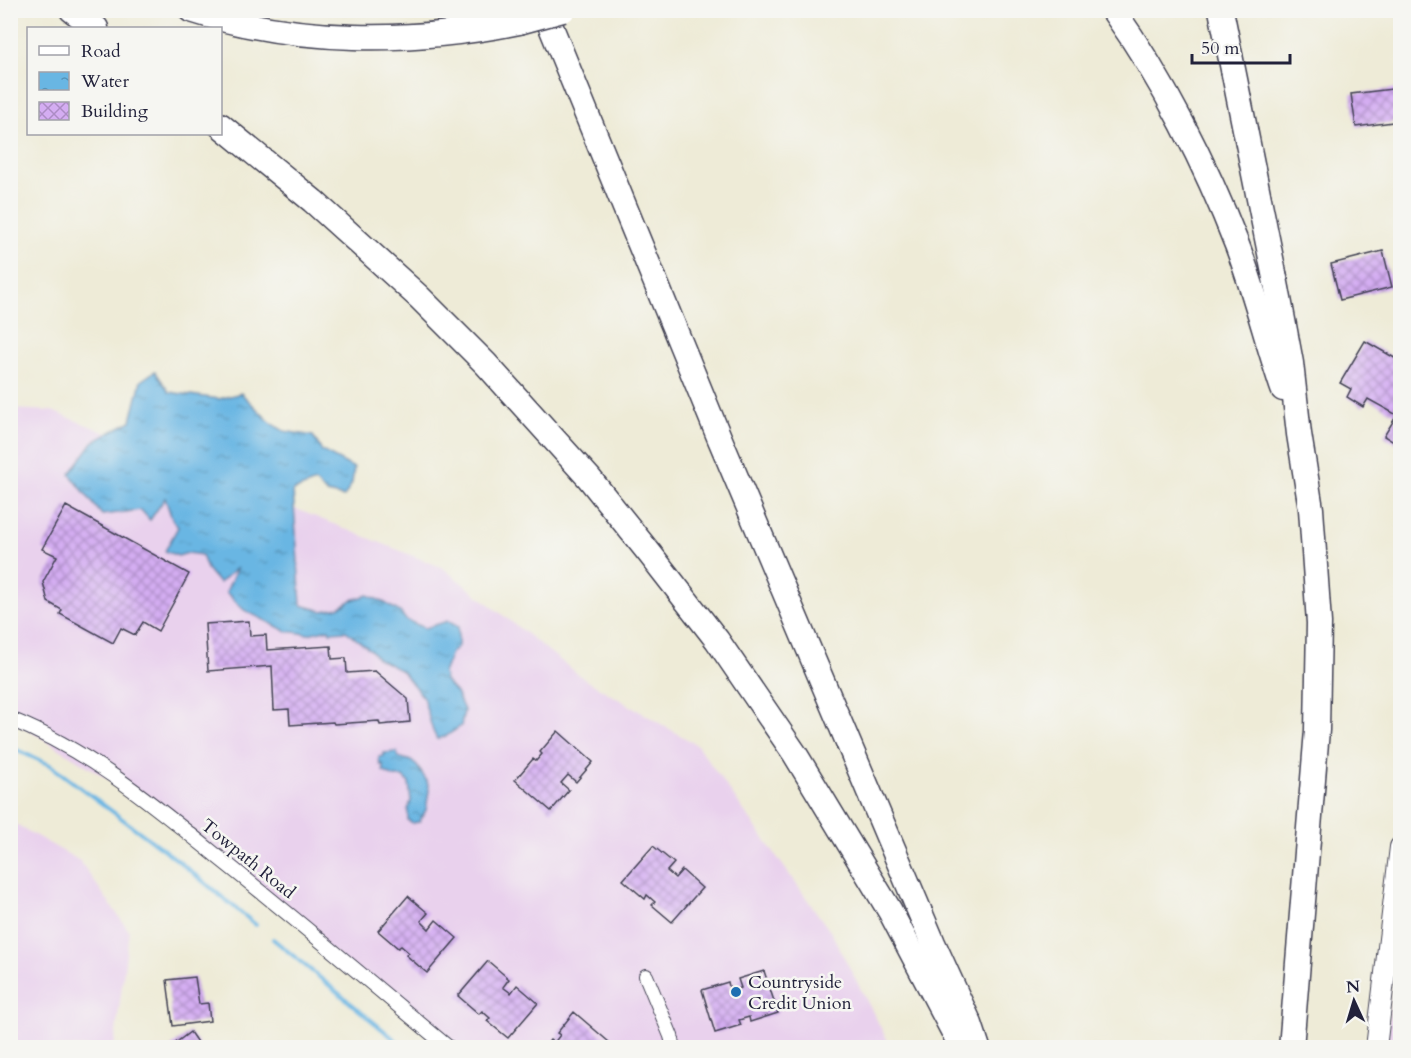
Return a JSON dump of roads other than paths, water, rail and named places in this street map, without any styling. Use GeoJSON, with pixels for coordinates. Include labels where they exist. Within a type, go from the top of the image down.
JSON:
{"type":"FeatureCollection","features":[{"type":"Feature","properties":{"kind":"highway"},"geometry":{"type":"LineString","coordinates":[[72,10],[95,27]]}},
{"type":"Feature","properties":{"kind":"highway"},"geometry":{"type":"LineString","coordinates":[[191,10],[237,23],[274,29],[324,36],[373,37],[443,34],[485,29],[563,10]]}},
{"type":"Feature","properties":{"kind":"highway"},"geometry":{"type":"LineString","coordinates":[[544,10],[719,437],[978,1047]]}},
{"type":"Feature","properties":{"kind":"highway"},"geometry":{"type":"LineString","coordinates":[[1113,10],[1150,66],[1202,162],[1237,245],[1299,434]]}},
{"type":"Feature","properties":{"kind":"highway"},"geometry":{"type":"LineString","coordinates":[[1221,10],[1287,341],[1311,509],[1319,623],[1317,730],[1291,1047]]}},
{"type":"Feature","properties":{"kind":"highway"},"geometry":{"type":"LineString","coordinates":[[222,127],[314,201],[486,364],[581,470],[650,554],[717,640],[795,753],[890,911],[962,1047]]}},
{"type":"Feature","properties":{"kind":"street","name":"Towpath Road"},"geometry":{"type":"LineString","coordinates":[[10,719],[67,746],[137,793],[224,861],[449,1047]]}},
{"type":"Feature","properties":{"kind":"street"},"geometry":{"type":"LineString","coordinates":[[1376,1047],[1401,847]]}},
{"type":"Feature","properties":{"kind":"street"},"geometry":{"type":"LineString","coordinates":[[646,976],[674,1047]]}},
{"type":"Feature","properties":{"kind":"water"},"geometry":{"type":"Polygon","coordinates":[[[155,371],[169,392],[219,399],[241,393],[272,424],[284,431],[313,436],[322,451],[354,468],[352,483],[344,497],[327,493],[315,482],[293,491],[301,605],[323,611],[339,608],[352,600],[368,595],[400,612],[406,620],[425,628],[448,621],[458,627],[458,646],[451,653],[443,673],[445,681],[456,693],[464,710],[461,726],[437,739],[423,697],[402,671],[377,658],[372,651],[346,631],[330,632],[329,629],[308,634],[286,631],[244,610],[226,592],[237,568],[219,583],[207,569],[202,555],[188,553],[178,556],[165,551],[178,527],[172,519],[165,498],[150,520],[141,510],[102,515],[70,474],[93,442],[131,421],[141,381],[155,371]]]}},
{"type":"Feature","properties":{"kind":"water"},"geometry":{"type":"Polygon","coordinates":[[[397,752],[398,757],[411,761],[417,766],[427,781],[429,790],[426,810],[419,822],[412,823],[408,820],[411,801],[409,783],[403,777],[394,777],[383,771],[383,764],[380,765],[379,757],[384,756],[384,753],[397,752]]]}},
{"type":"Feature","properties":{"kind":"waterway"},"geometry":{"type":"LineString","coordinates":[[10,747],[50,765],[176,859],[256,925]]}},
{"type":"Feature","properties":{"kind":"waterway"},"geometry":{"type":"LineString","coordinates":[[273,939],[405,1048]]}},
{"type":"Feature","properties":{"kind":"place","name":"Countryside Credit Union"},"geometry":{"type":"Point","coordinates":[736,992]}}]}
